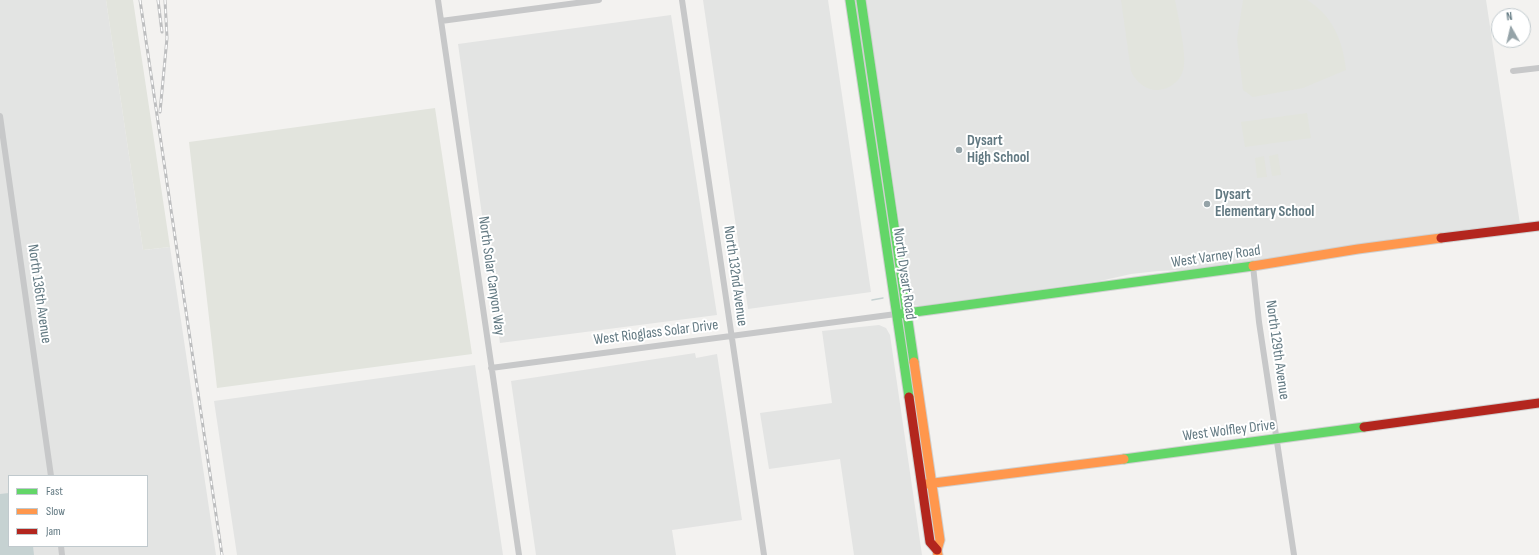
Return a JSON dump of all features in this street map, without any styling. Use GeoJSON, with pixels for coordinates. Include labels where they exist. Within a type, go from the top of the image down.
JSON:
{"type":"FeatureCollection","features":[{"type":"Feature","properties":{"kind":"street","name":"North Solar Canyon Way"},"geometry":{"type":"LineString","coordinates":[[438,0],[519,555]]}},
{"type":"Feature","properties":{"kind":"street"},"geometry":{"type":"LineString","coordinates":[[441,21],[599,0]]}},
{"type":"Feature","properties":{"kind":"street","name":"North 132nd Avenue"},"geometry":{"type":"LineString","coordinates":[[682,0],[764,555]]}},
{"type":"Feature","properties":{"kind":"street","name":"North Dysart Road"},"geometry":{"type":"LineString","coordinates":[[850,0],[930,542],[937,552]]}},
{"type":"Feature","properties":{"kind":"street","name":"North Dysart Road"},"geometry":{"type":"LineString","coordinates":[[861,0],[940,540],[937,552]]}},
{"type":"Feature","properties":{"kind":"street"},"geometry":{"type":"LineString","coordinates":[[1514,71],[1539,68]]}},
{"type":"Feature","properties":{"kind":"street","name":"North 136th Avenue"},"geometry":{"type":"LineString","coordinates":[[0,116],[51,475]]}},
{"type":"Feature","properties":{"kind":"street","name":"West Varney Road"},"geometry":{"type":"LineString","coordinates":[[896,314],[1253,266],[1358,249],[1539,226]]}},
{"type":"Feature","properties":{"kind":"street","name":"North 129th Avenue"},"geometry":{"type":"LineString","coordinates":[[1253,266],[1294,555]]}},
{"type":"Feature","properties":{"kind":"street","name":"West Rioglass Solar Drive"},"geometry":{"type":"LineString","coordinates":[[492,368],[896,314]]}},
{"type":"Feature","properties":{"kind":"street","name":"West Wolfley Drive"},"geometry":{"type":"LineString","coordinates":[[922,485],[1539,403]]}},
{"type":"Feature","properties":{"kind":"shaded area"},"geometry":{"type":"Polygon","coordinates":[[[0,0],[106,0],[143,250],[170,247],[216,555],[0,555],[0,0]]]}},
{"type":"Feature","properties":{"kind":"shaded area"},"geometry":{"type":"Polygon","coordinates":[[[106,0],[133,0],[170,247],[143,250],[106,0]]]}},
{"type":"Feature","properties":{"kind":"shaded area"},"geometry":{"type":"Polygon","coordinates":[[[703,0],[828,0],[871,292],[748,309],[703,0]]]}},
{"type":"Feature","properties":{"kind":"shaded area","name":"Dysart High School"},"geometry":{"type":"Polygon","coordinates":[[[866,0],[1486,0],[1491,33],[1491,48],[1493,48],[1520,224],[1265,260],[1185,270],[1131,274],[1100,281],[919,306],[914,305],[911,301],[866,0]]]}},
{"type":"Feature","properties":{"kind":"shaded area"},"geometry":{"type":"Polygon","coordinates":[[[1121,0],[1175,0],[1183,42],[1184,65],[1181,75],[1174,84],[1165,89],[1150,89],[1140,83],[1131,71],[1121,0]]]}},
{"type":"Feature","properties":{"kind":"shaded area"},"geometry":{"type":"Polygon","coordinates":[[[1243,0],[1307,0],[1316,6],[1324,14],[1335,30],[1345,59],[1346,70],[1303,88],[1253,97],[1243,90],[1237,39],[1243,0]]]}},
{"type":"Feature","properties":{"kind":"shaded area"},"geometry":{"type":"Polygon","coordinates":[[[671,15],[717,315],[500,343],[458,44],[671,15]]]}},
{"type":"Feature","properties":{"kind":"shaded area"},"geometry":{"type":"Polygon","coordinates":[[[435,108],[472,354],[217,388],[189,142],[435,108]]]}},
{"type":"Feature","properties":{"kind":"shaded area"},"geometry":{"type":"Polygon","coordinates":[[[1307,113],[1311,138],[1245,147],[1241,122],[1307,113]]]}},
{"type":"Feature","properties":{"kind":"shaded area"},"geometry":{"type":"Polygon","coordinates":[[[1278,154],[1281,175],[1272,176],[1269,156],[1278,154]]]}},
{"type":"Feature","properties":{"kind":"shaded area"},"geometry":{"type":"Polygon","coordinates":[[[1264,156],[1267,177],[1257,178],[1255,158],[1264,156]]]}},
{"type":"Feature","properties":{"kind":"shaded area"},"geometry":{"type":"Polygon","coordinates":[[[879,325],[886,328],[890,335],[922,555],[854,555],[840,459],[769,469],[760,413],[832,403],[822,331],[879,325]]]}},
{"type":"Feature","properties":{"kind":"shaded area"},"geometry":{"type":"Polygon","coordinates":[[[695,353],[696,358],[717,354],[742,520],[672,530],[676,555],[536,555],[511,381],[695,353]]]}},
{"type":"Feature","properties":{"kind":"shaded area"},"geometry":{"type":"Polygon","coordinates":[[[475,365],[503,555],[237,555],[214,401],[475,365]]]}},
{"type":"Feature","properties":{"kind":"shaded area"},"geometry":{"type":"Polygon","coordinates":[[[8,493],[8,547],[33,547],[34,555],[0,555],[0,494],[8,493]]]}},
{"type":"Feature","properties":{"kind":"waterway"},"geometry":{"type":"LineString","coordinates":[[872,300],[883,298]]}},
{"type":"Feature","properties":{"kind":"railway"},"geometry":{"type":"LineString","coordinates":[[140,0],[222,555]]}},
{"type":"Feature","properties":{"kind":"railway"},"geometry":{"type":"LineString","coordinates":[[158,0],[162,32]]}},
{"type":"Feature","properties":{"kind":"railway"},"geometry":{"type":"LineString","coordinates":[[160,112],[167,38],[165,0]]}},
{"type":"Feature","properties":{"kind":"traffic: fast"},"geometry":{"type":"LineString","coordinates":[[850,0],[909,397]]}},
{"type":"Feature","properties":{"kind":"traffic: fast"},"geometry":{"type":"LineString","coordinates":[[861,0],[914,362]]}},
{"type":"Feature","properties":{"kind":"traffic: fast"},"geometry":{"type":"LineString","coordinates":[[900,314],[1253,266]]}},
{"type":"Feature","properties":{"kind":"traffic: fast"},"geometry":{"type":"LineString","coordinates":[[1124,459],[1364,427]]}},
{"type":"Feature","properties":{"kind":"traffic: slow"},"geometry":{"type":"LineString","coordinates":[[1253,266],[1358,249],[1441,238]]}},
{"type":"Feature","properties":{"kind":"traffic: slow"},"geometry":{"type":"LineString","coordinates":[[914,362],[940,540],[937,550],[938,555]]}},
{"type":"Feature","properties":{"kind":"traffic: slow"},"geometry":{"type":"LineString","coordinates":[[926,484],[1124,459]]}},
{"type":"Feature","properties":{"kind":"traffic: jam"},"geometry":{"type":"LineString","coordinates":[[1441,238],[1539,226]]}},
{"type":"Feature","properties":{"kind":"traffic: jam"},"geometry":{"type":"LineString","coordinates":[[909,397],[930,542],[937,550]]}},
{"type":"Feature","properties":{"kind":"traffic: jam"},"geometry":{"type":"LineString","coordinates":[[1364,427],[1539,403]]}},
{"type":"Feature","properties":{"kind":"place","name":"Dysart High School"},"geometry":{"type":"Point","coordinates":[959,150]}},
{"type":"Feature","properties":{"kind":"place","name":"Dysart Elementary School"},"geometry":{"type":"Point","coordinates":[1207,204]}}]}
